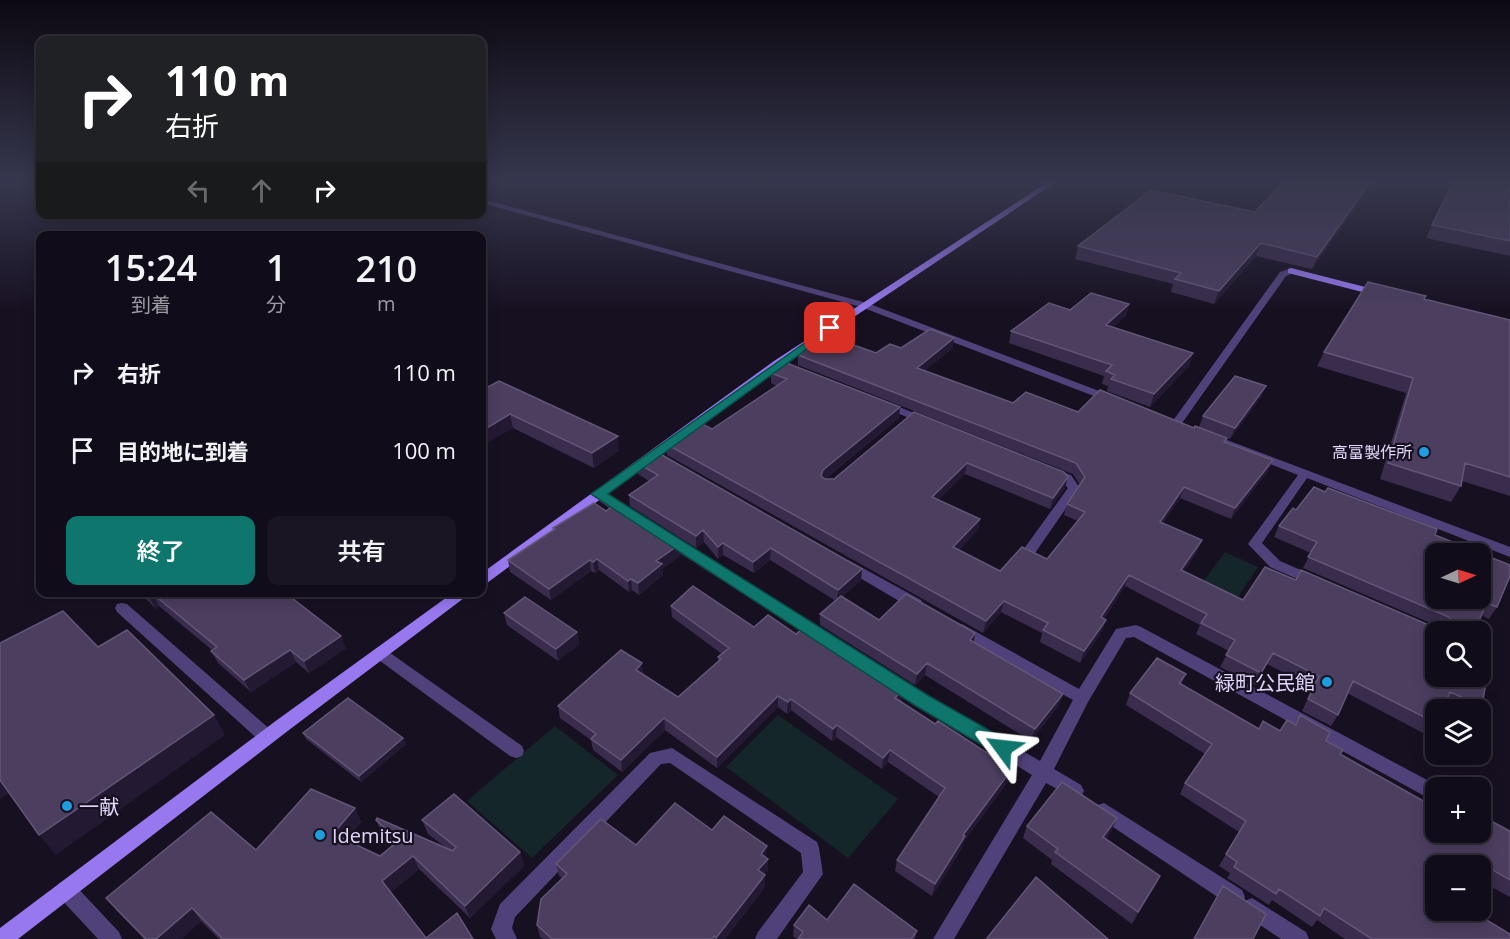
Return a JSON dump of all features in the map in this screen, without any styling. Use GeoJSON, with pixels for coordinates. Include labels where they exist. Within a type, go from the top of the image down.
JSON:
{"type":"FeatureCollection","features":[{"type":"Feature","properties":{"kind":"street"},"geometry":{"type":"LineString","coordinates":[[566,224],[864,305],[1120,403]]}},
{"type":"Feature","properties":{"kind":"street"},"geometry":{"type":"LineString","coordinates":[[486,577],[598,494],[659,457],[864,305],[989,224]]}},
{"type":"Feature","properties":{"kind":"street"},"geometry":{"type":"LineString","coordinates":[[1383,294],[1290,271],[1283,274],[1181,426],[1510,552]]}},
{"type":"Feature","properties":{"kind":"street"},"geometry":{"type":"LineString","coordinates":[[867,398],[908,419],[934,424]]}},
{"type":"Feature","properties":{"kind":"street"},"geometry":{"type":"LineString","coordinates":[[1028,553],[1074,488],[1067,478],[1045,469]]}},
{"type":"Feature","properties":{"kind":"street"},"geometry":{"type":"LineString","coordinates":[[1305,473],[1255,543],[1275,564],[1329,587]]}},
{"type":"Feature","properties":{"kind":"street"},"geometry":{"type":"LineString","coordinates":[[598,494],[832,644]]}},
{"type":"Feature","properties":{"kind":"street"},"geometry":{"type":"LineString","coordinates":[[837,559],[929,611]]}},
{"type":"Feature","properties":{"kind":"street"},"geometry":{"type":"LineString","coordinates":[[2,939],[267,737],[458,597]]}},
{"type":"Feature","properties":{"kind":"street"},"geometry":{"type":"LineString","coordinates":[[122,608],[267,737]]}},
{"type":"Feature","properties":{"kind":"street"},"geometry":{"type":"LineString","coordinates":[[950,623],[1082,698]]}},
{"type":"Feature","properties":{"kind":"street"},"geometry":{"type":"LineString","coordinates":[[943,939],[1044,771],[1082,698],[1121,633],[1136,631],[1425,787]]}},
{"type":"Feature","properties":{"kind":"street"},"geometry":{"type":"LineString","coordinates":[[381,654],[516,750]]}},
{"type":"Feature","properties":{"kind":"street"},"geometry":{"type":"LineString","coordinates":[[882,675],[1044,771],[1299,939]]}},
{"type":"Feature","properties":{"kind":"street"},"geometry":{"type":"LineString","coordinates":[[507,939],[501,929],[507,911],[657,758],[672,755],[810,848],[813,874],[765,939]]}},
{"type":"Feature","properties":{"kind":"street"},"geometry":{"type":"LineString","coordinates":[[66,890],[112,939]]}},
{"type":"Feature","properties":{"kind":"shaded area"},"geometry":{"type":"Polygon","coordinates":[[[1225,552],[1258,567],[1234,603],[1199,587],[1225,552]]]}},
{"type":"Feature","properties":{"kind":"shaded area"},"geometry":{"type":"Polygon","coordinates":[[[778,715],[898,799],[848,858],[726,767],[778,715]]]}},
{"type":"Feature","properties":{"kind":"shaded area"},"geometry":{"type":"Polygon","coordinates":[[[555,726],[618,775],[532,858],[467,801],[555,726]]]}},
{"type":"Feature","properties":{"kind":"building"},"geometry":{"type":"Polygon","coordinates":[[[1107,224],[1341,224],[1317,257],[1261,243],[1219,291],[1175,279],[1181,273],[1078,246],[1107,224]]]}},
{"type":"Feature","properties":{"kind":"building"},"geometry":{"type":"Polygon","coordinates":[[[1510,224],[1510,241],[1432,225],[1510,224]]]}},
{"type":"Feature","properties":{"kind":"building"},"geometry":{"type":"Polygon","coordinates":[[[1368,282],[1426,296],[1424,299],[1510,320],[1510,477],[1465,463],[1461,486],[1388,463],[1413,378],[1324,352],[1368,282]]]}},
{"type":"Feature","properties":{"kind":"building"},"geometry":{"type":"Polygon","coordinates":[[[1091,293],[1129,304],[1106,325],[1193,353],[1154,394],[1111,379],[1115,375],[1106,371],[1112,365],[1011,331],[1049,303],[1070,310],[1091,293]]]}},
{"type":"Feature","properties":{"kind":"building"},"geometry":{"type":"Polygon","coordinates":[[[930,329],[954,338],[917,368],[1013,403],[1026,392],[1078,412],[1100,390],[1194,428],[1195,426],[1227,438],[1224,442],[1273,460],[1235,508],[1184,487],[1160,522],[1202,540],[1181,570],[1243,600],[1265,567],[1296,580],[1301,570],[1425,623],[1425,687],[1485,687],[1483,699],[1466,699],[1450,692],[1447,699],[1425,699],[1425,717],[1353,681],[1338,715],[1308,699],[1319,676],[1273,653],[1261,673],[1226,655],[1235,640],[1201,623],[1207,614],[1129,575],[1101,617],[1106,620],[1084,651],[1043,630],[1048,623],[1004,601],[986,621],[666,444],[700,423],[712,429],[787,379],[771,373],[787,363],[900,407],[823,470],[821,476],[825,479],[834,479],[914,412],[1064,472],[1068,477],[1053,498],[967,463],[932,497],[980,519],[953,547],[1000,571],[1022,547],[1047,559],[1085,512],[1067,504],[1085,477],[1076,463],[798,355],[829,336],[876,353],[890,344],[901,348],[930,329]]]}},
{"type":"Feature","properties":{"kind":"building"},"geometry":{"type":"Polygon","coordinates":[[[1235,376],[1266,386],[1235,428],[1203,416],[1235,376]]]}},
{"type":"Feature","properties":{"kind":"building"},"geometry":{"type":"Polygon","coordinates":[[[499,381],[618,436],[592,453],[510,414],[486,429],[486,388],[499,381]]]}},
{"type":"Feature","properties":{"kind":"building"},"geometry":{"type":"Polygon","coordinates":[[[655,451],[862,569],[838,590],[771,548],[753,562],[723,543],[718,547],[703,530],[696,536],[629,495],[658,475],[637,463],[655,451]]]}},
{"type":"Feature","properties":{"kind":"building"},"geometry":{"type":"Polygon","coordinates":[[[1314,487],[1325,492],[1328,488],[1437,529],[1435,535],[1455,543],[1425,543],[1425,607],[1308,557],[1317,542],[1279,526],[1293,508],[1296,510],[1314,487]]]}},
{"type":"Feature","properties":{"kind":"building"},"geometry":{"type":"Polygon","coordinates":[[[594,503],[606,511],[617,503],[680,544],[656,561],[662,564],[638,583],[631,579],[628,581],[597,559],[593,562],[590,560],[549,589],[508,560],[555,529],[553,528],[594,503]]]}},
{"type":"Feature","properties":{"kind":"building"},"geometry":{"type":"Polygon","coordinates":[[[1491,557],[1510,565],[1510,576],[1497,607],[1491,605],[1491,557]]]}},
{"type":"Feature","properties":{"kind":"building"},"geometry":{"type":"Polygon","coordinates":[[[693,586],[754,627],[768,615],[796,634],[807,625],[904,688],[895,698],[935,724],[938,721],[1012,769],[963,835],[965,836],[935,884],[897,860],[945,788],[890,750],[883,758],[837,725],[833,729],[791,699],[788,702],[778,696],[717,757],[664,718],[621,760],[591,739],[596,734],[558,706],[621,650],[642,663],[636,670],[678,697],[721,659],[718,657],[729,648],[671,606],[693,586]]]}},
{"type":"Feature","properties":{"kind":"building"},"geometry":{"type":"Polygon","coordinates":[[[906,594],[975,633],[970,640],[1063,694],[1035,729],[927,663],[917,674],[820,614],[841,596],[879,620],[906,594]]]}},
{"type":"Feature","properties":{"kind":"building"},"geometry":{"type":"Polygon","coordinates":[[[157,597],[290,597],[341,636],[304,661],[290,650],[244,680],[211,651],[217,647],[157,597]]]}},
{"type":"Feature","properties":{"kind":"building"},"geometry":{"type":"Polygon","coordinates":[[[525,597],[577,632],[556,649],[504,613],[525,597]]]}},
{"type":"Feature","properties":{"kind":"building"},"geometry":{"type":"Polygon","coordinates":[[[1430,609],[1484,609],[1479,621],[1451,621],[1449,617],[1430,609]]]}},
{"type":"Feature","properties":{"kind":"building"},"geometry":{"type":"Polygon","coordinates":[[[63,611],[98,647],[127,630],[214,715],[39,835],[0,780],[0,643],[63,611]]]}},
{"type":"Feature","properties":{"kind":"building"},"geometry":{"type":"Polygon","coordinates":[[[1157,658],[1186,674],[1179,683],[1259,729],[1263,721],[1280,731],[1287,720],[1296,725],[1300,715],[1330,732],[1326,741],[1343,750],[1340,754],[1425,802],[1425,843],[1491,843],[1491,821],[1510,831],[1510,880],[1491,869],[1491,855],[1425,855],[1425,921],[1488,921],[1510,934],[1510,939],[1372,939],[1324,908],[1320,916],[1279,889],[1276,894],[1234,867],[1237,862],[1226,854],[1246,821],[1185,783],[1212,744],[1130,693],[1157,658]]]}},
{"type":"Feature","properties":{"kind":"building"},"geometry":{"type":"Polygon","coordinates":[[[348,698],[403,738],[359,776],[303,733],[348,698]]]}},
{"type":"Feature","properties":{"kind":"building"},"geometry":{"type":"Polygon","coordinates":[[[1062,782],[1117,818],[1103,837],[1160,876],[1138,912],[1055,852],[1058,849],[1027,826],[1062,782]]]}},
{"type":"Feature","properties":{"kind":"building"},"geometry":{"type":"Polygon","coordinates":[[[311,789],[355,808],[333,834],[380,856],[398,841],[376,820],[377,818],[453,851],[456,847],[422,820],[454,794],[520,852],[465,906],[413,856],[382,881],[426,938],[457,913],[473,939],[223,939],[192,908],[156,939],[146,939],[106,898],[211,812],[256,850],[311,789]]]}},
{"type":"Feature","properties":{"kind":"building"},"geometry":{"type":"Polygon","coordinates":[[[675,803],[712,830],[724,816],[767,846],[761,854],[768,859],[758,870],[765,875],[716,938],[714,936],[712,939],[552,939],[537,925],[541,899],[567,874],[556,864],[601,819],[636,845],[675,803]]]}},
{"type":"Feature","properties":{"kind":"building"},"geometry":{"type":"Polygon","coordinates":[[[1036,877],[1108,939],[987,938],[1036,877]]]}},
{"type":"Feature","properties":{"kind":"building"},"geometry":{"type":"Polygon","coordinates":[[[854,884],[917,931],[911,939],[798,939],[803,932],[794,925],[809,905],[827,920],[854,884]]]}},
{"type":"Feature","properties":{"kind":"building"},"geometry":{"type":"Polygon","coordinates":[[[1223,886],[1266,914],[1253,939],[1194,939],[1223,886]]]}},
{"type":"Feature","properties":{"kind":"place","name":"高富製作所"},"geometry":{"type":"Point","coordinates":[1424,452]}},
{"type":"Feature","properties":{"kind":"place","name":"緑町公民館"},"geometry":{"type":"Point","coordinates":[1327,682]}},
{"type":"Feature","properties":{"kind":"place","name":"一献"},"geometry":{"type":"Point","coordinates":[67,806]}},
{"type":"Feature","properties":{"kind":"place","name":"Idemitsu"},"geometry":{"type":"Point","coordinates":[320,835]}},
{"type":"Feature","properties":{"kind":"route"},"geometry":{"type":"LineString","coordinates":[[830,328],[598,494],[922,701],[1003,748]]}}]}
